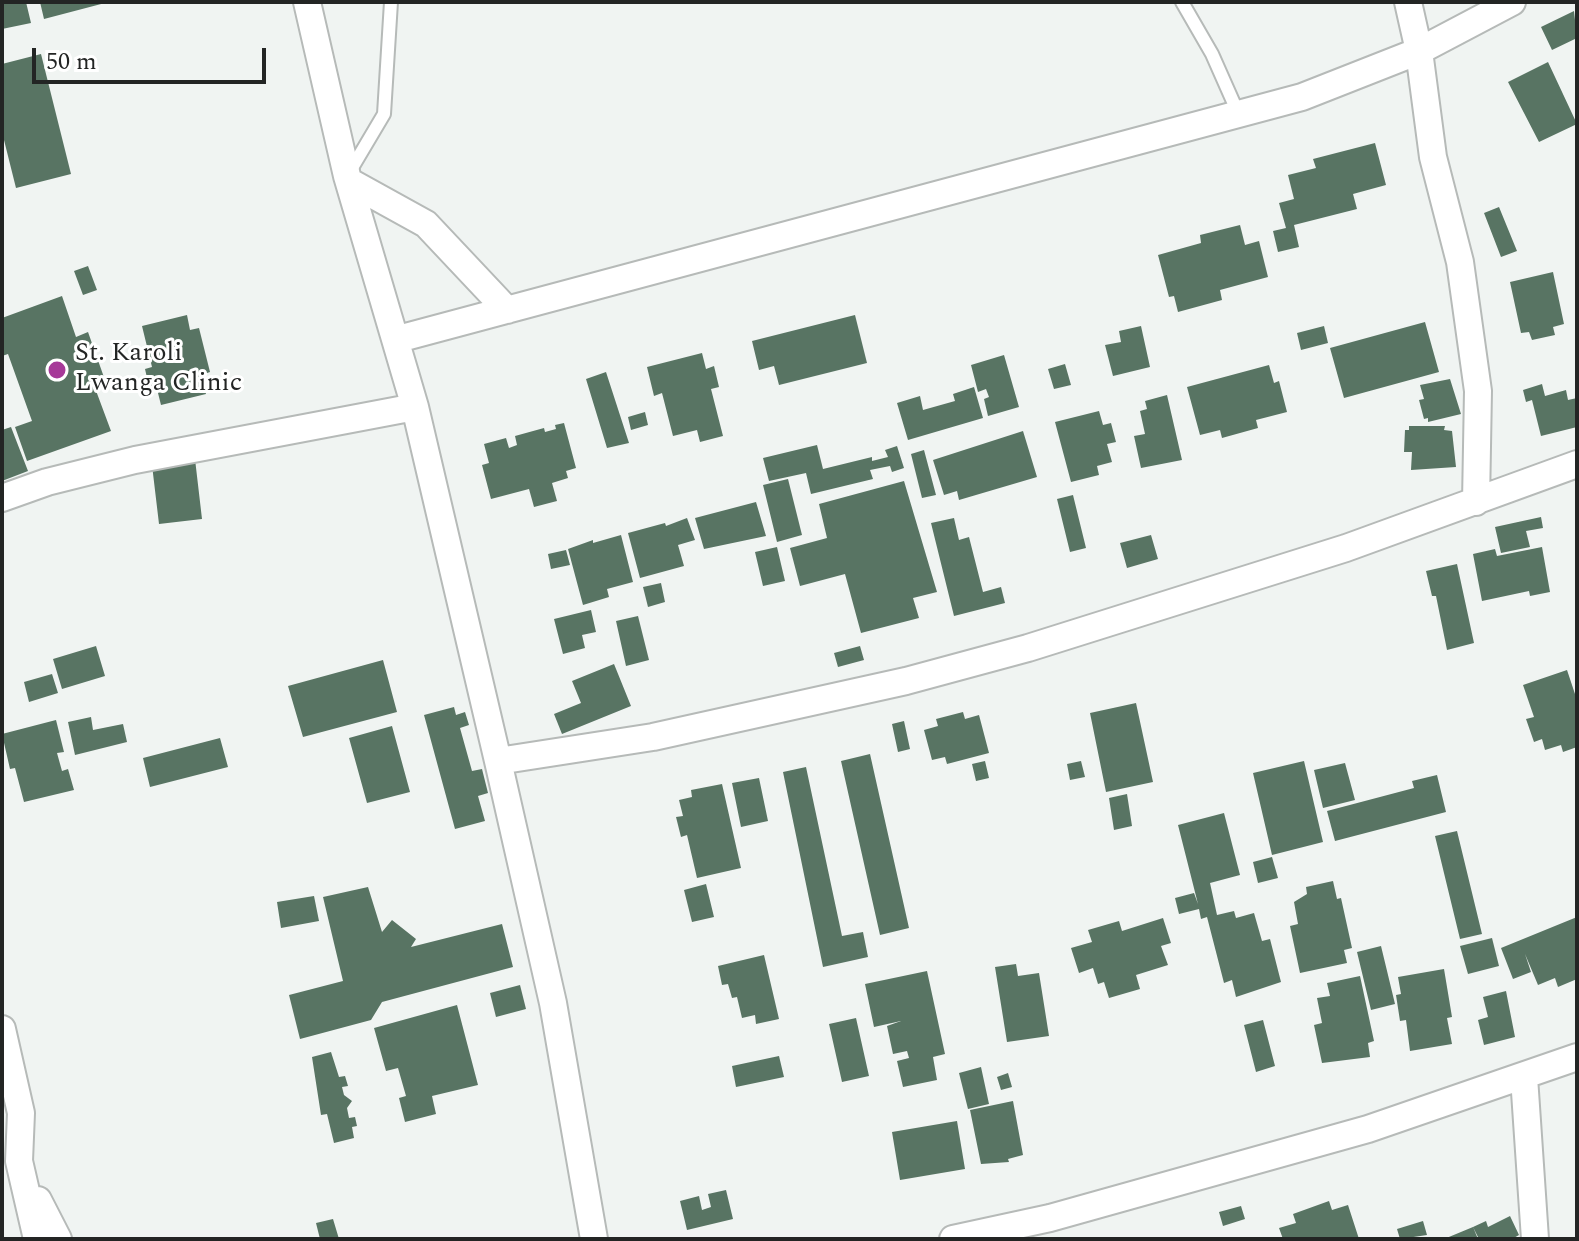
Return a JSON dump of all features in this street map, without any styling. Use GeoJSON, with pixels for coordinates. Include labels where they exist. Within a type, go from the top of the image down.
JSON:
{"type":"FeatureCollection","features":[{"type":"Feature","properties":{"kind":"street"},"geometry":{"type":"LineString","coordinates":[[307,2],[349,179],[398,339],[498,761],[553,1003],[594,1239]]}},
{"type":"Feature","properties":{"kind":"street"},"geometry":{"type":"LineString","coordinates":[[1408,2],[1419,51],[1433,157],[1460,262],[1478,391],[1476,502]]}},
{"type":"Feature","properties":{"kind":"street"},"geometry":{"type":"LineString","coordinates":[[398,339],[1302,97],[1419,51],[1512,2]]}},
{"type":"Feature","properties":{"kind":"street"},"geometry":{"type":"LineString","coordinates":[[349,179],[426,224],[507,310]]}},
{"type":"Feature","properties":{"kind":"street"},"geometry":{"type":"LineString","coordinates":[[2,498],[47,482],[135,460],[415,407]]}},
{"type":"Feature","properties":{"kind":"street"},"geometry":{"type":"LineString","coordinates":[[498,761],[653,737],[997,657],[1346,548],[1577,464]]}},
{"type":"Feature","properties":{"kind":"street"},"geometry":{"type":"LineString","coordinates":[[2,1029],[19,1161],[37,1239]]}},
{"type":"Feature","properties":{"kind":"street"},"geometry":{"type":"LineString","coordinates":[[953,1239],[1050,1218],[1368,1129],[1577,1057]]}},
{"type":"Feature","properties":{"kind":"street"},"geometry":{"type":"LineString","coordinates":[[1524,1077],[1535,1239]]}},
{"type":"Feature","properties":{"kind":"street"},"geometry":{"type":"LineString","coordinates":[[19,1161],[58,1239]]}},
{"type":"Feature","properties":{"kind":"lane"},"geometry":{"type":"LineString","coordinates":[[349,179],[384,114],[391,2]]}},
{"type":"Feature","properties":{"kind":"lane"},"geometry":{"type":"LineString","coordinates":[[1182,2],[1212,54],[1239,115]]}},
{"type":"Feature","properties":{"kind":"building"},"geometry":{"type":"Polygon","coordinates":[[[2,2],[26,2],[31,23],[2,29],[2,2]]]}},
{"type":"Feature","properties":{"kind":"building"},"geometry":{"type":"Polygon","coordinates":[[[40,2],[105,2],[105,3],[44,19],[40,2]]]}},
{"type":"Feature","properties":{"kind":"building"},"geometry":{"type":"Polygon","coordinates":[[[1574,11],[1577,38],[1552,50],[1541,27],[1574,11]]]}},
{"type":"Feature","properties":{"kind":"building"},"geometry":{"type":"Polygon","coordinates":[[[41,54],[71,174],[16,188],[2,132],[2,64],[41,54]]]}},
{"type":"Feature","properties":{"kind":"building"},"geometry":{"type":"Polygon","coordinates":[[[1548,62],[1577,124],[1539,142],[1508,82],[1548,62]]]}},
{"type":"Feature","properties":{"kind":"building"},"geometry":{"type":"Polygon","coordinates":[[[1375,143],[1386,185],[1353,194],[1357,209],[1294,225],[1299,247],[1278,252],[1273,231],[1286,228],[1279,203],[1294,199],[1288,175],[1316,168],[1313,159],[1375,143]]]}},
{"type":"Feature","properties":{"kind":"building"},"geometry":{"type":"Polygon","coordinates":[[[1499,207],[1517,251],[1501,257],[1484,213],[1499,207]]]}},
{"type":"Feature","properties":{"kind":"building"},"geometry":{"type":"Polygon","coordinates":[[[1240,225],[1245,245],[1259,241],[1268,277],[1220,290],[1222,300],[1178,312],[1174,296],[1169,297],[1158,255],[1201,243],[1200,235],[1240,225]]]}},
{"type":"Feature","properties":{"kind":"building"},"geometry":{"type":"Polygon","coordinates":[[[88,266],[97,290],[83,295],[74,271],[88,266]]]}},
{"type":"Feature","properties":{"kind":"building"},"geometry":{"type":"Polygon","coordinates":[[[1553,272],[1564,324],[1553,327],[1555,335],[1532,340],[1529,332],[1521,333],[1510,282],[1553,272]]]}},
{"type":"Feature","properties":{"kind":"building"},"geometry":{"type":"Polygon","coordinates":[[[62,296],[76,337],[88,332],[106,383],[95,388],[111,431],[27,461],[15,427],[32,421],[8,354],[2,356],[2,318],[62,296]]]}},
{"type":"Feature","properties":{"kind":"building"},"geometry":{"type":"Polygon","coordinates":[[[187,315],[190,330],[199,328],[210,372],[201,375],[206,394],[161,405],[157,389],[150,391],[145,369],[152,367],[142,326],[187,315]]]}},
{"type":"Feature","properties":{"kind":"building"},"geometry":{"type":"Polygon","coordinates":[[[855,315],[867,363],[779,385],[774,366],[759,370],[752,341],[855,315]]]}},
{"type":"Feature","properties":{"kind":"building"},"geometry":{"type":"Polygon","coordinates":[[[1425,322],[1439,372],[1344,398],[1330,348],[1425,322]]]}},
{"type":"Feature","properties":{"kind":"building"},"geometry":{"type":"Polygon","coordinates":[[[1141,326],[1150,367],[1113,376],[1105,345],[1121,342],[1119,331],[1141,326]]]}},
{"type":"Feature","properties":{"kind":"building"},"geometry":{"type":"Polygon","coordinates":[[[1324,326],[1328,343],[1301,350],[1297,333],[1324,326]]]}},
{"type":"Feature","properties":{"kind":"building"},"geometry":{"type":"Polygon","coordinates":[[[702,353],[706,369],[714,366],[719,387],[711,389],[723,436],[700,442],[697,430],[673,436],[662,393],[654,396],[647,367],[702,353]]]}},
{"type":"Feature","properties":{"kind":"building"},"geometry":{"type":"Polygon","coordinates":[[[1004,355],[1019,407],[988,416],[984,399],[989,397],[986,389],[978,392],[971,365],[1004,355]]]}},
{"type":"Feature","properties":{"kind":"building"},"geometry":{"type":"Polygon","coordinates":[[[1065,364],[1071,385],[1054,389],[1048,369],[1065,364]]]}},
{"type":"Feature","properties":{"kind":"building"},"geometry":{"type":"Polygon","coordinates":[[[1269,365],[1274,383],[1279,381],[1287,412],[1256,420],[1258,428],[1222,438],[1220,430],[1200,435],[1187,387],[1269,365]]]}},
{"type":"Feature","properties":{"kind":"building"},"geometry":{"type":"Polygon","coordinates":[[[606,372],[629,443],[607,448],[586,379],[606,372]]]}},
{"type":"Feature","properties":{"kind":"building"},"geometry":{"type":"Polygon","coordinates":[[[1450,379],[1461,414],[1428,422],[1428,418],[1424,419],[1419,400],[1424,399],[1420,385],[1450,379]]]}},
{"type":"Feature","properties":{"kind":"building"},"geometry":{"type":"Polygon","coordinates":[[[1542,384],[1545,396],[1566,390],[1568,400],[1577,398],[1577,427],[1541,436],[1532,400],[1526,402],[1523,390],[1542,384]]]}},
{"type":"Feature","properties":{"kind":"building"},"geometry":{"type":"Polygon","coordinates":[[[974,387],[983,418],[908,440],[897,403],[920,396],[923,410],[955,401],[953,394],[974,387]]]}},
{"type":"Feature","properties":{"kind":"building"},"geometry":{"type":"Polygon","coordinates":[[[1167,395],[1182,460],[1141,468],[1134,436],[1145,434],[1140,411],[1147,409],[1145,401],[1167,395]]]}},
{"type":"Feature","properties":{"kind":"building"},"geometry":{"type":"Polygon","coordinates":[[[1099,411],[1103,425],[1111,423],[1116,442],[1107,444],[1112,462],[1097,466],[1099,475],[1071,482],[1055,422],[1099,411]]]}},
{"type":"Feature","properties":{"kind":"building"},"geometry":{"type":"Polygon","coordinates":[[[645,412],[648,425],[631,430],[628,417],[645,412]]]}},
{"type":"Feature","properties":{"kind":"building"},"geometry":{"type":"Polygon","coordinates":[[[564,423],[576,468],[566,471],[568,478],[552,483],[557,501],[534,507],[529,489],[491,499],[482,465],[489,463],[484,444],[506,438],[509,448],[517,445],[515,436],[544,428],[545,432],[564,423]]]}},
{"type":"Feature","properties":{"kind":"building"},"geometry":{"type":"Polygon","coordinates":[[[1409,426],[1445,426],[1444,430],[1452,431],[1456,467],[1411,470],[1412,452],[1404,452],[1405,430],[1409,430],[1409,426]]]}},
{"type":"Feature","properties":{"kind":"building"},"geometry":{"type":"Polygon","coordinates":[[[11,427],[28,471],[2,481],[2,430],[11,427]]]}},
{"type":"Feature","properties":{"kind":"building"},"geometry":{"type":"Polygon","coordinates":[[[1023,431],[1037,477],[959,500],[957,491],[944,495],[933,460],[1023,431]]]}},
{"type":"Feature","properties":{"kind":"building"},"geometry":{"type":"Polygon","coordinates":[[[817,445],[823,469],[872,457],[872,461],[888,457],[885,450],[897,446],[904,468],[892,472],[890,466],[870,470],[873,479],[811,494],[806,473],[769,481],[763,458],[817,445]]]}},
{"type":"Feature","properties":{"kind":"building"},"geometry":{"type":"Polygon","coordinates":[[[924,450],[936,495],[922,498],[911,454],[924,450]]]}},
{"type":"Feature","properties":{"kind":"building"},"geometry":{"type":"Polygon","coordinates":[[[195,459],[202,519],[159,524],[152,465],[195,459]]]}},
{"type":"Feature","properties":{"kind":"building"},"geometry":{"type":"Polygon","coordinates":[[[788,479],[802,535],[777,542],[763,485],[788,479]]]}},
{"type":"Feature","properties":{"kind":"building"},"geometry":{"type":"Polygon","coordinates":[[[904,481],[937,592],[913,598],[919,618],[861,633],[845,574],[800,586],[790,548],[827,538],[819,504],[904,481]]]}},
{"type":"Feature","properties":{"kind":"building"},"geometry":{"type":"Polygon","coordinates":[[[1073,495],[1086,548],[1070,552],[1057,499],[1073,495]]]}},
{"type":"Feature","properties":{"kind":"building"},"geometry":{"type":"Polygon","coordinates":[[[756,502],[766,536],[704,549],[695,518],[756,502]]]}},
{"type":"Feature","properties":{"kind":"building"},"geometry":{"type":"Polygon","coordinates":[[[1541,517],[1543,528],[1526,531],[1530,547],[1501,553],[1495,527],[1541,517]]]}},
{"type":"Feature","properties":{"kind":"building"},"geometry":{"type":"Polygon","coordinates":[[[687,518],[695,540],[678,545],[684,566],[640,578],[628,533],[665,523],[666,526],[687,518]]]}},
{"type":"Feature","properties":{"kind":"building"},"geometry":{"type":"Polygon","coordinates":[[[954,518],[959,540],[969,537],[983,592],[1001,587],[1005,603],[954,616],[931,523],[954,518]]]}},
{"type":"Feature","properties":{"kind":"building"},"geometry":{"type":"Polygon","coordinates":[[[621,535],[633,582],[607,589],[609,597],[583,605],[568,549],[621,535]]]}},
{"type":"Feature","properties":{"kind":"building"},"geometry":{"type":"Polygon","coordinates":[[[1151,535],[1158,559],[1127,568],[1120,543],[1151,535]]]}},
{"type":"Feature","properties":{"kind":"building"},"geometry":{"type":"Polygon","coordinates":[[[777,547],[785,581],[763,586],[755,552],[777,547]]]}},
{"type":"Feature","properties":{"kind":"building"},"geometry":{"type":"Polygon","coordinates":[[[1542,547],[1550,592],[1530,596],[1529,591],[1482,601],[1473,554],[1495,549],[1497,556],[1542,547]]]}},
{"type":"Feature","properties":{"kind":"building"},"geometry":{"type":"Polygon","coordinates":[[[566,550],[570,565],[551,569],[548,554],[566,550]]]}},
{"type":"Feature","properties":{"kind":"building"},"geometry":{"type":"Polygon","coordinates":[[[1457,564],[1474,643],[1447,650],[1436,596],[1432,596],[1426,571],[1457,564]]]}},
{"type":"Feature","properties":{"kind":"building"},"geometry":{"type":"Polygon","coordinates":[[[661,583],[665,602],[648,607],[643,587],[661,583]]]}},
{"type":"Feature","properties":{"kind":"building"},"geometry":{"type":"Polygon","coordinates":[[[591,610],[596,632],[582,635],[585,648],[563,654],[554,619],[591,610]]]}},
{"type":"Feature","properties":{"kind":"building"},"geometry":{"type":"Polygon","coordinates":[[[638,616],[649,660],[626,666],[616,621],[638,616]]]}},
{"type":"Feature","properties":{"kind":"building"},"geometry":{"type":"Polygon","coordinates":[[[96,646],[105,676],[62,689],[53,659],[96,646]]]}},
{"type":"Feature","properties":{"kind":"building"},"geometry":{"type":"Polygon","coordinates":[[[860,646],[864,660],[838,667],[834,653],[860,646]]]}},
{"type":"Feature","properties":{"kind":"building"},"geometry":{"type":"Polygon","coordinates":[[[383,660],[397,712],[303,737],[288,686],[383,660]]]}},
{"type":"Feature","properties":{"kind":"building"},"geometry":{"type":"Polygon","coordinates":[[[614,664],[631,706],[562,734],[554,714],[581,703],[572,681],[614,664]]]}},
{"type":"Feature","properties":{"kind":"building"},"geometry":{"type":"Polygon","coordinates":[[[1567,670],[1577,700],[1577,747],[1563,752],[1561,745],[1545,750],[1542,739],[1534,742],[1526,719],[1534,717],[1523,685],[1567,670]]]}},
{"type":"Feature","properties":{"kind":"building"},"geometry":{"type":"Polygon","coordinates":[[[52,674],[58,693],[29,702],[24,682],[52,674]]]}},
{"type":"Feature","properties":{"kind":"building"},"geometry":{"type":"Polygon","coordinates":[[[1136,703],[1153,782],[1106,792],[1090,713],[1136,703]]]}},
{"type":"Feature","properties":{"kind":"building"},"geometry":{"type":"Polygon","coordinates":[[[454,707],[456,715],[465,712],[469,725],[460,728],[472,771],[482,769],[488,793],[478,796],[485,821],[455,829],[424,715],[454,707]]]}},
{"type":"Feature","properties":{"kind":"building"},"geometry":{"type":"Polygon","coordinates":[[[963,712],[965,719],[979,715],[989,753],[947,764],[945,757],[932,760],[924,730],[938,726],[936,719],[963,712]]]}},
{"type":"Feature","properties":{"kind":"building"},"geometry":{"type":"Polygon","coordinates":[[[91,717],[93,730],[123,724],[127,742],[75,755],[68,722],[91,717]]]}},
{"type":"Feature","properties":{"kind":"building"},"geometry":{"type":"Polygon","coordinates":[[[56,720],[64,752],[57,753],[62,771],[68,769],[74,790],[24,802],[15,768],[10,769],[2,734],[56,720]]]}},
{"type":"Feature","properties":{"kind":"building"},"geometry":{"type":"Polygon","coordinates":[[[904,721],[910,749],[898,752],[892,724],[904,721]]]}},
{"type":"Feature","properties":{"kind":"building"},"geometry":{"type":"Polygon","coordinates":[[[392,726],[410,792],[367,803],[349,738],[392,726]]]}},
{"type":"Feature","properties":{"kind":"building"},"geometry":{"type":"Polygon","coordinates":[[[220,738],[228,767],[150,787],[143,758],[220,738]]]}},
{"type":"Feature","properties":{"kind":"building"},"geometry":{"type":"Polygon","coordinates":[[[870,754],[909,928],[880,935],[841,761],[870,754]]]}},
{"type":"Feature","properties":{"kind":"building"},"geometry":{"type":"Polygon","coordinates":[[[985,761],[989,778],[976,781],[972,764],[985,761]]]}},
{"type":"Feature","properties":{"kind":"building"},"geometry":{"type":"Polygon","coordinates":[[[1081,761],[1085,777],[1070,780],[1067,764],[1081,761]]]}},
{"type":"Feature","properties":{"kind":"building"},"geometry":{"type":"Polygon","coordinates":[[[1304,761],[1323,842],[1272,855],[1253,773],[1304,761]]]}},
{"type":"Feature","properties":{"kind":"building"},"geometry":{"type":"Polygon","coordinates":[[[1345,763],[1355,800],[1323,808],[1314,770],[1345,763]]]}},
{"type":"Feature","properties":{"kind":"building"},"geometry":{"type":"Polygon","coordinates":[[[806,767],[842,936],[863,932],[868,957],[823,967],[783,772],[806,767]]]}},
{"type":"Feature","properties":{"kind":"building"},"geometry":{"type":"Polygon","coordinates":[[[1437,775],[1446,812],[1335,841],[1327,811],[1414,788],[1412,781],[1437,775]]]}},
{"type":"Feature","properties":{"kind":"building"},"geometry":{"type":"Polygon","coordinates":[[[759,778],[768,821],[741,827],[732,783],[759,778]]]}},
{"type":"Feature","properties":{"kind":"building"},"geometry":{"type":"Polygon","coordinates":[[[722,784],[741,868],[697,878],[687,835],[681,837],[676,817],[683,816],[679,800],[692,797],[691,790],[722,784]]]}},
{"type":"Feature","properties":{"kind":"building"},"geometry":{"type":"Polygon","coordinates":[[[1127,794],[1132,826],[1114,830],[1109,798],[1127,794]]]}},
{"type":"Feature","properties":{"kind":"building"},"geometry":{"type":"Polygon","coordinates":[[[1224,813],[1240,875],[1210,883],[1217,915],[1234,911],[1236,918],[1254,913],[1262,941],[1270,939],[1281,982],[1236,997],[1232,980],[1224,983],[1207,917],[1201,919],[1199,909],[1179,914],[1175,898],[1194,893],[1198,904],[1178,825],[1224,813]]]}},
{"type":"Feature","properties":{"kind":"building"},"geometry":{"type":"Polygon","coordinates":[[[1457,831],[1482,934],[1460,939],[1435,836],[1457,831]]]}},
{"type":"Feature","properties":{"kind":"building"},"geometry":{"type":"Polygon","coordinates":[[[1272,857],[1278,878],[1258,883],[1253,862],[1272,857]]]}},
{"type":"Feature","properties":{"kind":"building"},"geometry":{"type":"Polygon","coordinates":[[[1333,881],[1337,899],[1341,898],[1352,948],[1344,950],[1347,963],[1300,973],[1290,926],[1298,924],[1294,902],[1307,894],[1306,887],[1333,881]]]}},
{"type":"Feature","properties":{"kind":"building"},"geometry":{"type":"Polygon","coordinates":[[[706,884],[714,917],[692,922],[684,890],[706,884]]]}},
{"type":"Feature","properties":{"kind":"building"},"geometry":{"type":"Polygon","coordinates":[[[368,887],[382,932],[392,920],[416,939],[411,947],[502,924],[513,967],[382,1002],[371,1020],[300,1039],[289,995],[343,981],[323,897],[368,887]]]}},
{"type":"Feature","properties":{"kind":"building"},"geometry":{"type":"Polygon","coordinates":[[[314,896],[319,921],[281,928],[277,902],[314,896]]]}},
{"type":"Feature","properties":{"kind":"building"},"geometry":{"type":"Polygon","coordinates":[[[1577,917],[1577,979],[1558,987],[1555,978],[1538,985],[1525,954],[1531,972],[1513,979],[1501,948],[1577,917]]]}},
{"type":"Feature","properties":{"kind":"building"},"geometry":{"type":"Polygon","coordinates":[[[1163,918],[1171,943],[1161,946],[1168,965],[1136,975],[1140,989],[1109,998],[1104,982],[1098,984],[1093,968],[1079,973],[1071,948],[1092,942],[1088,930],[1119,921],[1122,931],[1163,918]]]}},
{"type":"Feature","properties":{"kind":"building"},"geometry":{"type":"Polygon","coordinates":[[[1492,938],[1499,966],[1468,974],[1460,946],[1492,938]]]}},
{"type":"Feature","properties":{"kind":"building"},"geometry":{"type":"Polygon","coordinates":[[[1381,946],[1395,1004],[1371,1010],[1357,952],[1381,946]]]}},
{"type":"Feature","properties":{"kind":"building"},"geometry":{"type":"Polygon","coordinates":[[[764,955],[779,1019],[756,1024],[755,1015],[742,1018],[737,997],[732,998],[728,984],[722,985],[718,966],[764,955]]]}},
{"type":"Feature","properties":{"kind":"building"},"geometry":{"type":"Polygon","coordinates":[[[1016,964],[1018,976],[1039,973],[1049,1036],[1007,1042],[995,967],[1016,964]]]}},
{"type":"Feature","properties":{"kind":"building"},"geometry":{"type":"Polygon","coordinates":[[[1444,969],[1452,1017],[1447,1018],[1452,1044],[1410,1051],[1406,1020],[1400,1021],[1396,995],[1401,994],[1398,977],[1444,969]]]}},
{"type":"Feature","properties":{"kind":"building"},"geometry":{"type":"Polygon","coordinates":[[[927,971],[945,1054],[933,1057],[937,1080],[903,1087],[897,1061],[909,1058],[907,1051],[893,1054],[887,1026],[901,1021],[874,1027],[865,984],[927,971]]]}},
{"type":"Feature","properties":{"kind":"building"},"geometry":{"type":"Polygon","coordinates":[[[1360,976],[1374,1041],[1368,1043],[1370,1057],[1322,1063],[1314,1025],[1322,1023],[1317,998],[1330,996],[1327,983],[1360,976]]]}},
{"type":"Feature","properties":{"kind":"building"},"geometry":{"type":"Polygon","coordinates":[[[520,985],[526,1009],[496,1017],[490,993],[520,985]]]}},
{"type":"Feature","properties":{"kind":"building"},"geometry":{"type":"Polygon","coordinates":[[[1506,991],[1515,1037],[1484,1045],[1478,1020],[1488,1017],[1483,997],[1506,991]]]}},
{"type":"Feature","properties":{"kind":"building"},"geometry":{"type":"Polygon","coordinates":[[[457,1005],[478,1085],[432,1096],[436,1114],[405,1122],[399,1098],[406,1096],[398,1068],[386,1071],[374,1028],[457,1005]]]}},
{"type":"Feature","properties":{"kind":"building"},"geometry":{"type":"Polygon","coordinates":[[[856,1018],[869,1076],[842,1082],[829,1024],[856,1018]]]}},
{"type":"Feature","properties":{"kind":"building"},"geometry":{"type":"Polygon","coordinates":[[[1263,1020],[1275,1066],[1256,1072],[1244,1025],[1263,1020]]]}},
{"type":"Feature","properties":{"kind":"building"},"geometry":{"type":"Polygon","coordinates":[[[331,1052],[339,1077],[345,1076],[348,1086],[342,1087],[344,1095],[352,1101],[347,1108],[349,1118],[355,1117],[357,1126],[352,1127],[354,1138],[334,1143],[327,1114],[321,1115],[312,1057],[331,1052]]]}},
{"type":"Feature","properties":{"kind":"building"},"geometry":{"type":"Polygon","coordinates":[[[779,1056],[784,1077],[736,1087],[732,1066],[779,1056]]]}},
{"type":"Feature","properties":{"kind":"building"},"geometry":{"type":"Polygon","coordinates":[[[981,1067],[989,1104],[968,1109],[959,1073],[981,1067]]]}},
{"type":"Feature","properties":{"kind":"building"},"geometry":{"type":"Polygon","coordinates":[[[1008,1073],[1012,1087],[1001,1090],[997,1077],[1008,1073]]]}},
{"type":"Feature","properties":{"kind":"building"},"geometry":{"type":"Polygon","coordinates":[[[1013,1101],[1023,1155],[1008,1159],[1009,1162],[981,1164],[970,1110],[1013,1101]]]}},
{"type":"Feature","properties":{"kind":"building"},"geometry":{"type":"Polygon","coordinates":[[[957,1121],[965,1169],[900,1180],[892,1132],[957,1121]]]}},
{"type":"Feature","properties":{"kind":"building"},"geometry":{"type":"Polygon","coordinates":[[[726,1190],[733,1219],[687,1230],[680,1201],[699,1196],[702,1210],[711,1207],[708,1194],[726,1190]]]}},
{"type":"Feature","properties":{"kind":"building"},"geometry":{"type":"Polygon","coordinates":[[[1329,1201],[1332,1210],[1348,1205],[1359,1239],[1283,1239],[1279,1228],[1296,1223],[1293,1214],[1329,1201]]]}},
{"type":"Feature","properties":{"kind":"building"},"geometry":{"type":"Polygon","coordinates":[[[1241,1206],[1245,1219],[1223,1226],[1219,1212],[1241,1206]]]}},
{"type":"Feature","properties":{"kind":"building"},"geometry":{"type":"Polygon","coordinates":[[[1510,1216],[1519,1235],[1512,1239],[1479,1239],[1473,1227],[1486,1221],[1488,1227],[1510,1216]]]}},
{"type":"Feature","properties":{"kind":"building"},"geometry":{"type":"Polygon","coordinates":[[[333,1219],[339,1239],[320,1239],[316,1223],[333,1219]]]}},
{"type":"Feature","properties":{"kind":"building"},"geometry":{"type":"Polygon","coordinates":[[[1423,1221],[1427,1235],[1400,1239],[1397,1229],[1423,1221]]]}},
{"type":"Feature","properties":{"kind":"building"},"geometry":{"type":"Polygon","coordinates":[[[1473,1227],[1478,1239],[1444,1239],[1473,1227]]]}},
{"type":"Feature","properties":{"kind":"place","name":"St. Karoli Lwanga Clinic"},"geometry":{"type":"Point","coordinates":[57,370]}}]}
